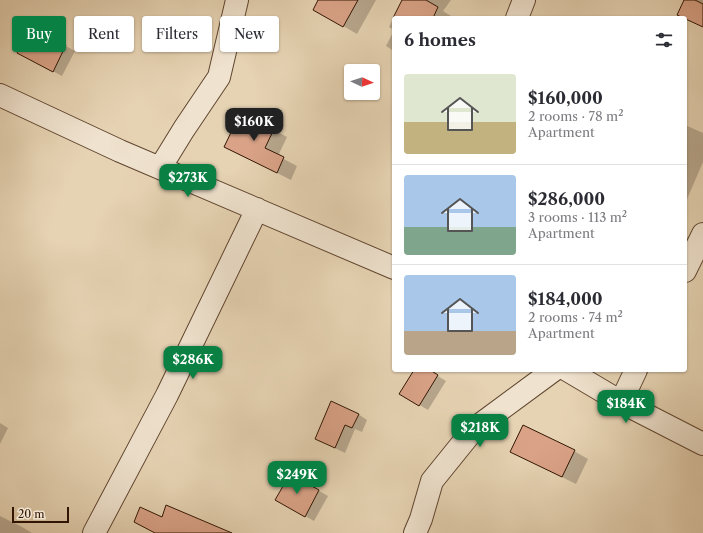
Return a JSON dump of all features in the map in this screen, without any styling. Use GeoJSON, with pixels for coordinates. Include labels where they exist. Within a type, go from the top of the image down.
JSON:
{"type":"FeatureCollection","features":[{"type":"Feature","properties":{"kind":"street"},"geometry":{"type":"LineString","coordinates":[[160,168],[219,77],[237,0]]}},
{"type":"Feature","properties":{"kind":"street"},"geometry":{"type":"LineString","coordinates":[[518,16],[524,0]]}},
{"type":"Feature","properties":{"kind":"street"},"geometry":{"type":"LineString","coordinates":[[2,101],[392,265]]}},
{"type":"Feature","properties":{"kind":"street"},"geometry":{"type":"LineString","coordinates":[[94,533],[167,396],[257,209]]}},
{"type":"Feature","properties":{"kind":"street"},"geometry":{"type":"LineString","coordinates":[[687,267],[703,234]]}},
{"type":"Feature","properties":{"kind":"street"},"geometry":{"type":"LineString","coordinates":[[415,533],[421,519],[432,481],[474,429],[551,372]]}},
{"type":"Feature","properties":{"kind":"street"},"geometry":{"type":"LineString","coordinates":[[571,372],[621,402],[703,444]]}},
{"type":"Feature","properties":{"kind":"street"},"geometry":{"type":"LineString","coordinates":[[621,402],[635,372]]}},
{"type":"Feature","properties":{"kind":"building"},"geometry":{"type":"Polygon","coordinates":[[[318,0],[358,0],[343,27],[313,10],[318,0]]]}},
{"type":"Feature","properties":{"kind":"building"},"geometry":{"type":"Polygon","coordinates":[[[402,0],[426,0],[438,7],[434,16],[394,16],[402,0]]]}},
{"type":"Feature","properties":{"kind":"building"},"geometry":{"type":"Polygon","coordinates":[[[684,0],[695,0],[703,4],[703,27],[687,20],[687,16],[677,15],[684,0]]]}},
{"type":"Feature","properties":{"kind":"building"},"geometry":{"type":"Polygon","coordinates":[[[18,52],[63,52],[53,72],[18,52]]]}},
{"type":"Feature","properties":{"kind":"building"},"geometry":{"type":"Polygon","coordinates":[[[241,112],[274,129],[265,148],[284,157],[277,173],[224,147],[241,112]]]}},
{"type":"Feature","properties":{"kind":"building"},"geometry":{"type":"Polygon","coordinates":[[[413,372],[433,372],[438,375],[419,406],[399,394],[413,372]]]}},
{"type":"Feature","properties":{"kind":"building"},"geometry":{"type":"Polygon","coordinates":[[[331,401],[359,414],[352,428],[345,425],[335,448],[315,439],[331,401]]]}},
{"type":"Feature","properties":{"kind":"building"},"geometry":{"type":"Polygon","coordinates":[[[523,425],[575,450],[562,477],[510,452],[523,425]]]}},
{"type":"Feature","properties":{"kind":"building"},"geometry":{"type":"Polygon","coordinates":[[[290,474],[319,490],[305,517],[275,500],[290,474]]]}},
{"type":"Feature","properties":{"kind":"building"},"geometry":{"type":"Polygon","coordinates":[[[166,505],[232,533],[155,533],[134,522],[140,507],[162,517],[166,505]]]}}]}
